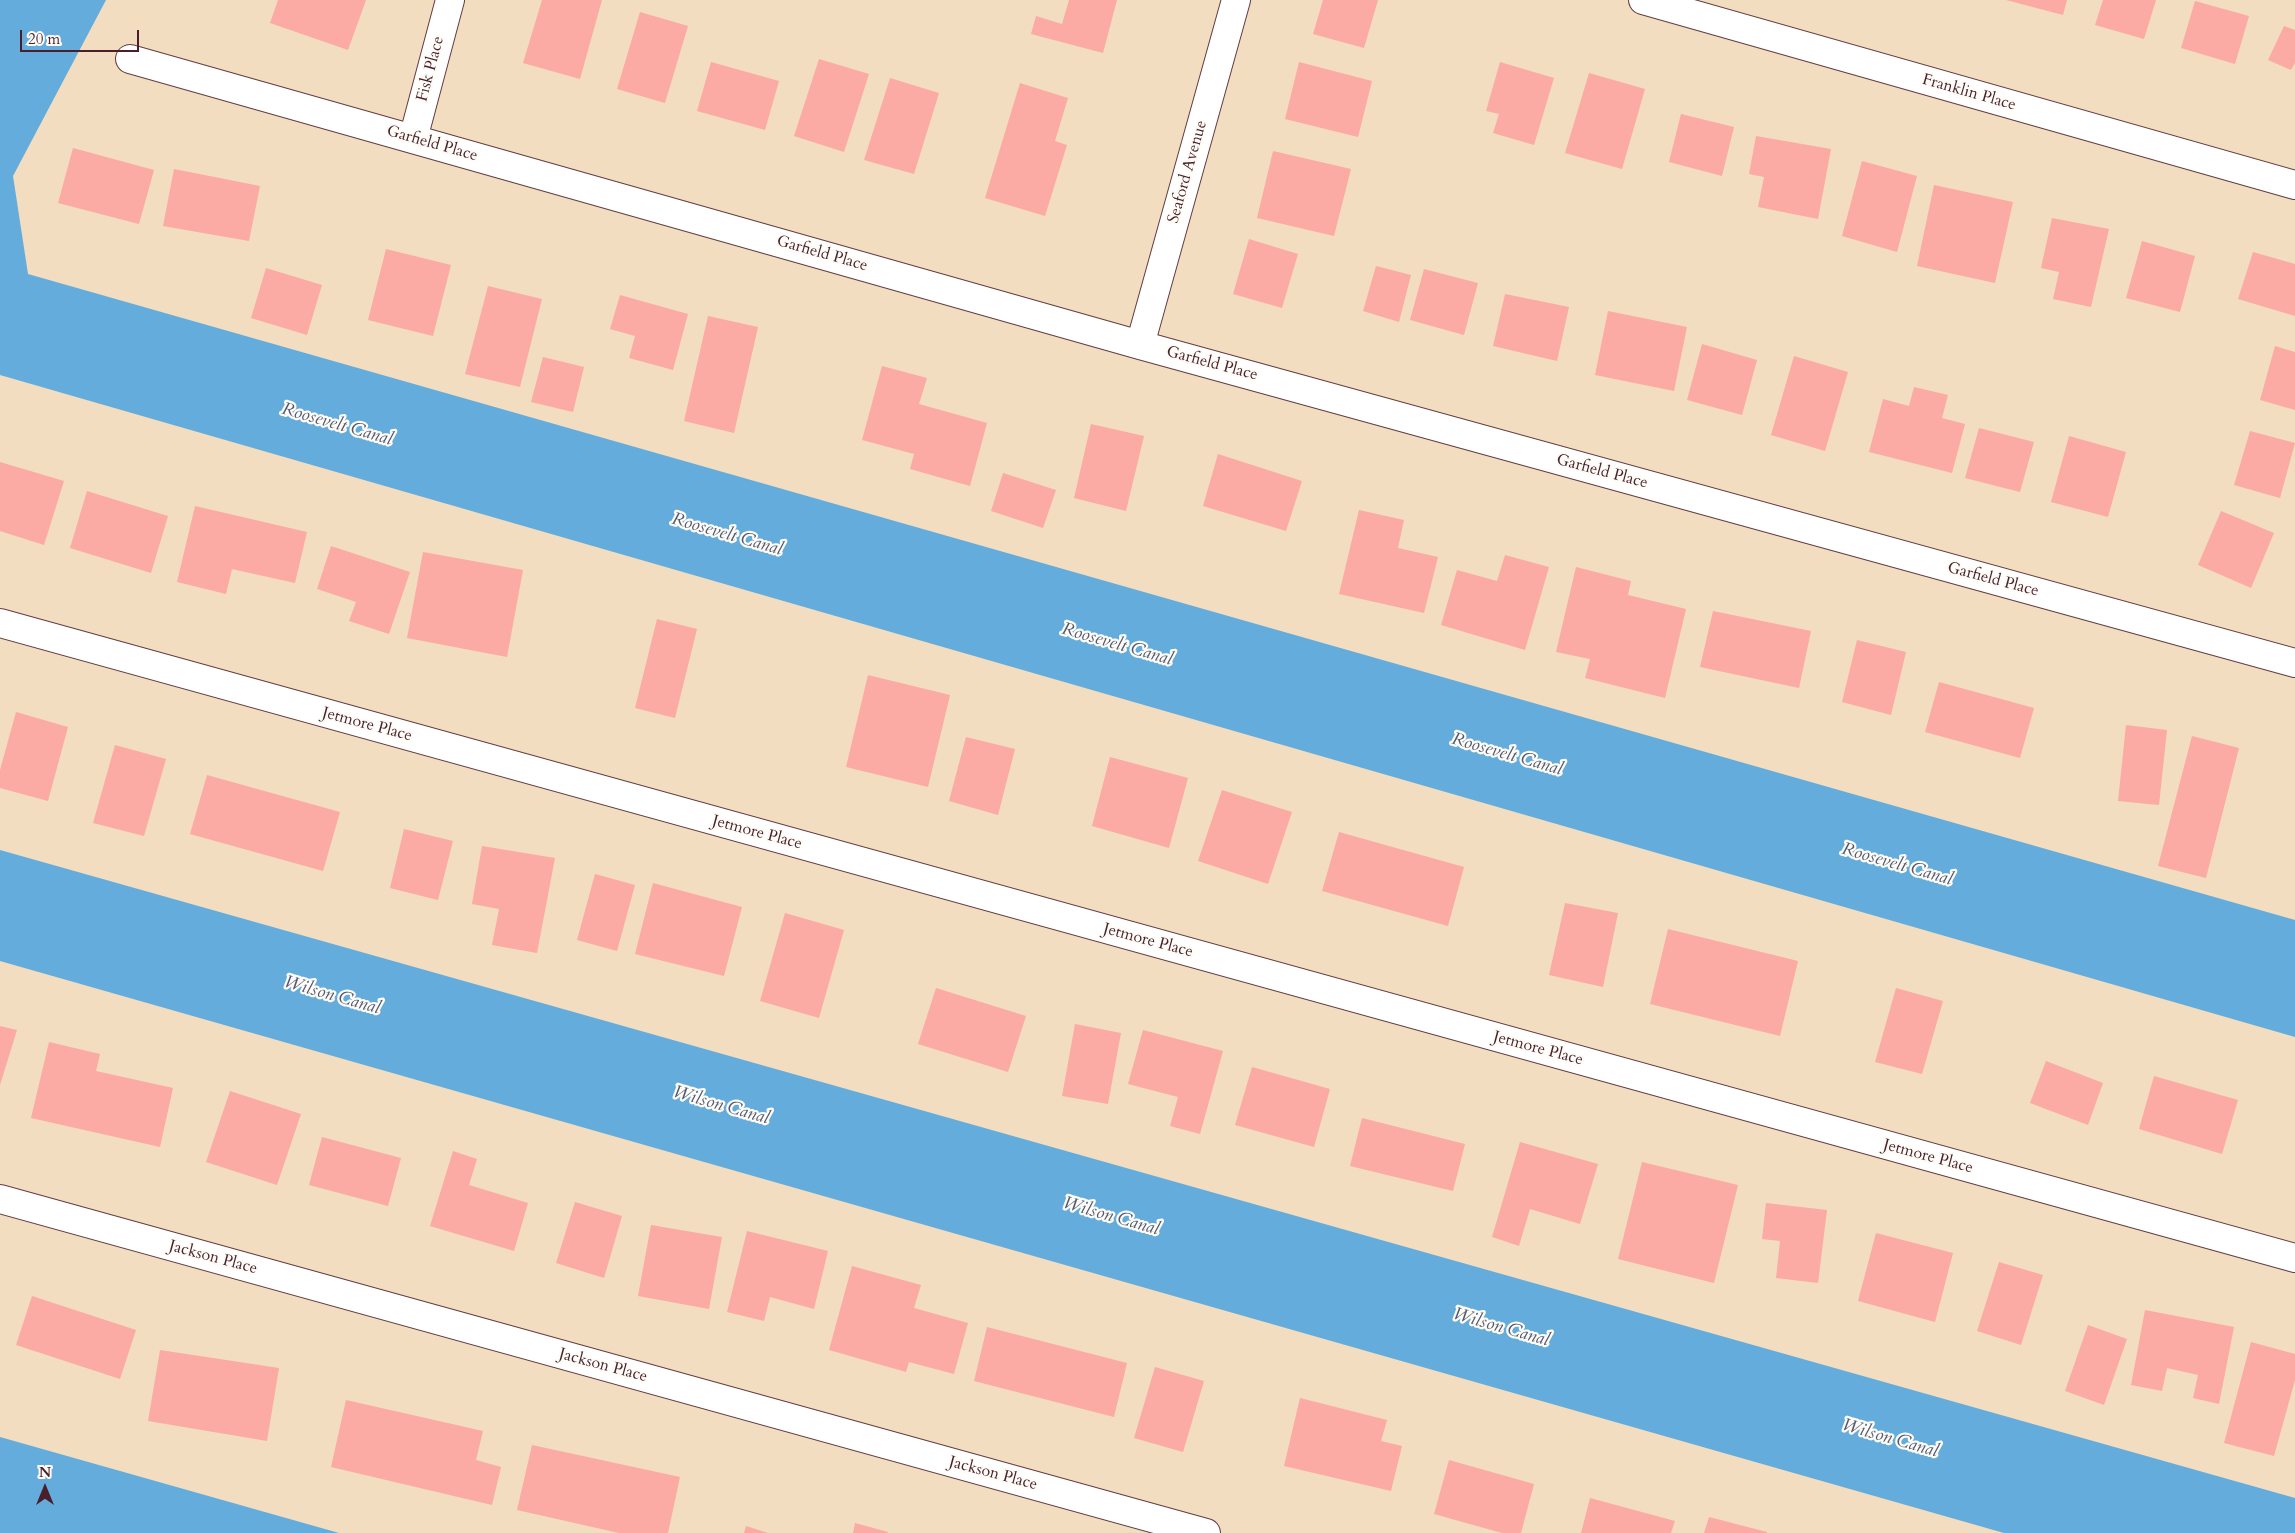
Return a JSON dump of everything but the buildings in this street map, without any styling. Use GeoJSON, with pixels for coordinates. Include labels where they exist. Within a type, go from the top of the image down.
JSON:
{"type":"FeatureCollection","features":[{"type":"Feature","properties":{"kind":"street","name":"Fisk Place"},"geometry":{"type":"LineString","coordinates":[[413,139],[450,0]]}},
{"type":"Feature","properties":{"kind":"street","name":"Seaford Avenue"},"geometry":{"type":"LineString","coordinates":[[1140,344],[1236,0]]}},
{"type":"Feature","properties":{"kind":"street","name":"Franklin Place"},"geometry":{"type":"LineString","coordinates":[[1643,0],[2295,185]]}},
{"type":"Feature","properties":{"kind":"street","name":"Garfield Place"},"geometry":{"type":"LineString","coordinates":[[130,59],[1140,344],[2295,663]]}},
{"type":"Feature","properties":{"kind":"street","name":"Jetmore Place"},"geometry":{"type":"LineString","coordinates":[[0,623],[2295,1258]]}},
{"type":"Feature","properties":{"kind":"street","name":"Jackson Place"},"geometry":{"type":"LineString","coordinates":[[0,1199],[1206,1533]]}},
{"type":"Feature","properties":{"kind":"water","name":"Roosevelt Canal"},"geometry":{"type":"Polygon","coordinates":[[[0,0],[106,0],[13,176],[28,274],[2295,920],[2295,1037],[0,375],[0,0]]]}},
{"type":"Feature","properties":{"kind":"water","name":"Wilson Canal"},"geometry":{"type":"Polygon","coordinates":[[[0,850],[2295,1498],[2295,1533],[2004,1533],[0,961],[0,850]]]}},
{"type":"Feature","properties":{"kind":"water"},"geometry":{"type":"Polygon","coordinates":[[[0,1437],[339,1533],[0,1533],[0,1437]]]}}]}
